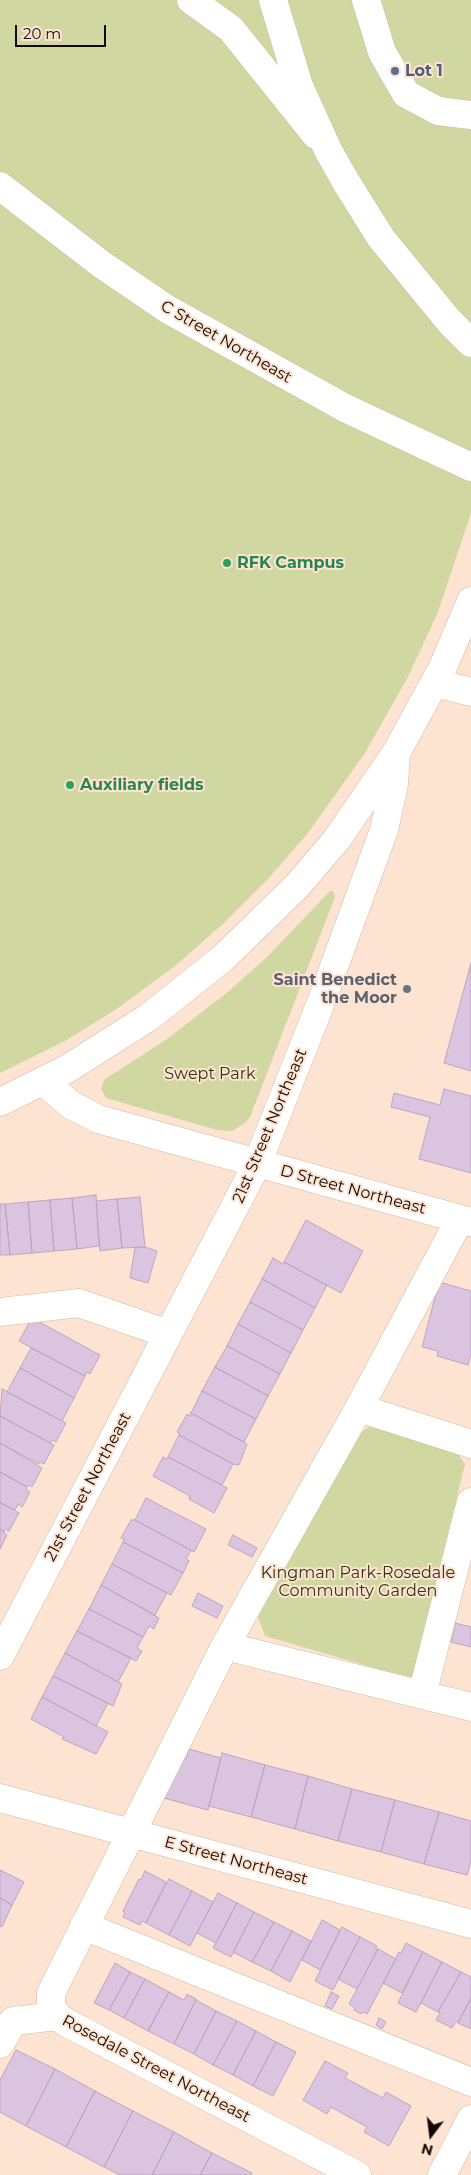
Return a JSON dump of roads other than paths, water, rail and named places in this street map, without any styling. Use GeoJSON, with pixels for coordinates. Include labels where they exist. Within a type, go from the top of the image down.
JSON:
{"type":"FeatureCollection","features":[{"type":"Feature","properties":{"kind":"street"},"geometry":{"type":"LineString","coordinates":[[191,0],[231,29],[328,150]]}},
{"type":"Feature","properties":{"kind":"street"},"geometry":{"type":"LineString","coordinates":[[273,0],[299,86],[328,150],[381,238],[449,321],[471,343]]}},
{"type":"Feature","properties":{"kind":"street"},"geometry":{"type":"LineString","coordinates":[[366,0],[382,52],[406,94],[438,111],[471,115]]}},
{"type":"Feature","properties":{"kind":"street","name":"C Street Northeast"},"geometry":{"type":"LineString","coordinates":[[0,186],[100,264],[167,309],[344,408],[471,467]]}},
{"type":"Feature","properties":{"kind":"street","name":"21st Street Northeast"},"geometry":{"type":"LineString","coordinates":[[0,1656],[257,1164],[320,1005],[384,830],[394,784],[396,753],[435,683],[471,601]]}},
{"type":"Feature","properties":{"kind":"street"},"geometry":{"type":"LineString","coordinates":[[435,683],[471,692]]}},
{"type":"Feature","properties":{"kind":"street"},"geometry":{"type":"LineString","coordinates":[[0,1102],[91,1054],[149,1017],[191,985],[254,929],[297,886],[332,846],[363,804],[396,753]]}},
{"type":"Feature","properties":{"kind":"street","name":"D Street Northeast"},"geometry":{"type":"LineString","coordinates":[[43,1081],[71,1105],[98,1119],[466,1220]]}},
{"type":"Feature","properties":{"kind":"street","name":"Rosedale Street Northeast"},"geometry":{"type":"LineString","coordinates":[[357,2175],[57,2016],[51,2005],[51,1993],[225,1646],[466,1220]]}},
{"type":"Feature","properties":{"kind":"street"},"geometry":{"type":"LineString","coordinates":[[0,1312],[80,1303],[168,1334]]}},
{"type":"Feature","properties":{"kind":"street"},"geometry":{"type":"LineString","coordinates":[[359,1408],[471,1444]]}},
{"type":"Feature","properties":{"kind":"street"},"geometry":{"type":"LineString","coordinates":[[422,1695],[471,1502]]}},
{"type":"Feature","properties":{"kind":"street"},"geometry":{"type":"LineString","coordinates":[[225,1646],[471,1707]]}},
{"type":"Feature","properties":{"kind":"street","name":"E Street Northeast"},"geometry":{"type":"LineString","coordinates":[[0,1798],[471,1924]]}},
{"type":"Feature","properties":{"kind":"street"},"geometry":{"type":"LineString","coordinates":[[84,1926],[471,2082]]}},
{"type":"Feature","properties":{"kind":"street"},"geometry":{"type":"LineString","coordinates":[[0,2044],[13,2021],[57,2016]]}},
{"type":"Feature","properties":{"kind":"street"},"geometry":{"type":"LineString","coordinates":[[442,2175],[471,2119]]}},
{"type":"Feature","properties":{"kind":"place","name":"Lot 1"},"geometry":{"type":"Point","coordinates":[395,71]}},
{"type":"Feature","properties":{"kind":"place","name":"RFK Campus"},"geometry":{"type":"Point","coordinates":[227,563]}},
{"type":"Feature","properties":{"kind":"place","name":"Auxiliary fields"},"geometry":{"type":"Point","coordinates":[70,785]}},
{"type":"Feature","properties":{"kind":"place","name":"Saint Benedict the Moor"},"geometry":{"type":"Point","coordinates":[407,989]}},
{"type":"Feature","properties":{"kind":"park label","name":"Swept Park"},"geometry":{"type":"Point","coordinates":[210,1074]}},
{"type":"Feature","properties":{"kind":"park label","name":"Kingman Park-Rosedale Community Garden"},"geometry":{"type":"Point","coordinates":[358,1582]}}]}
